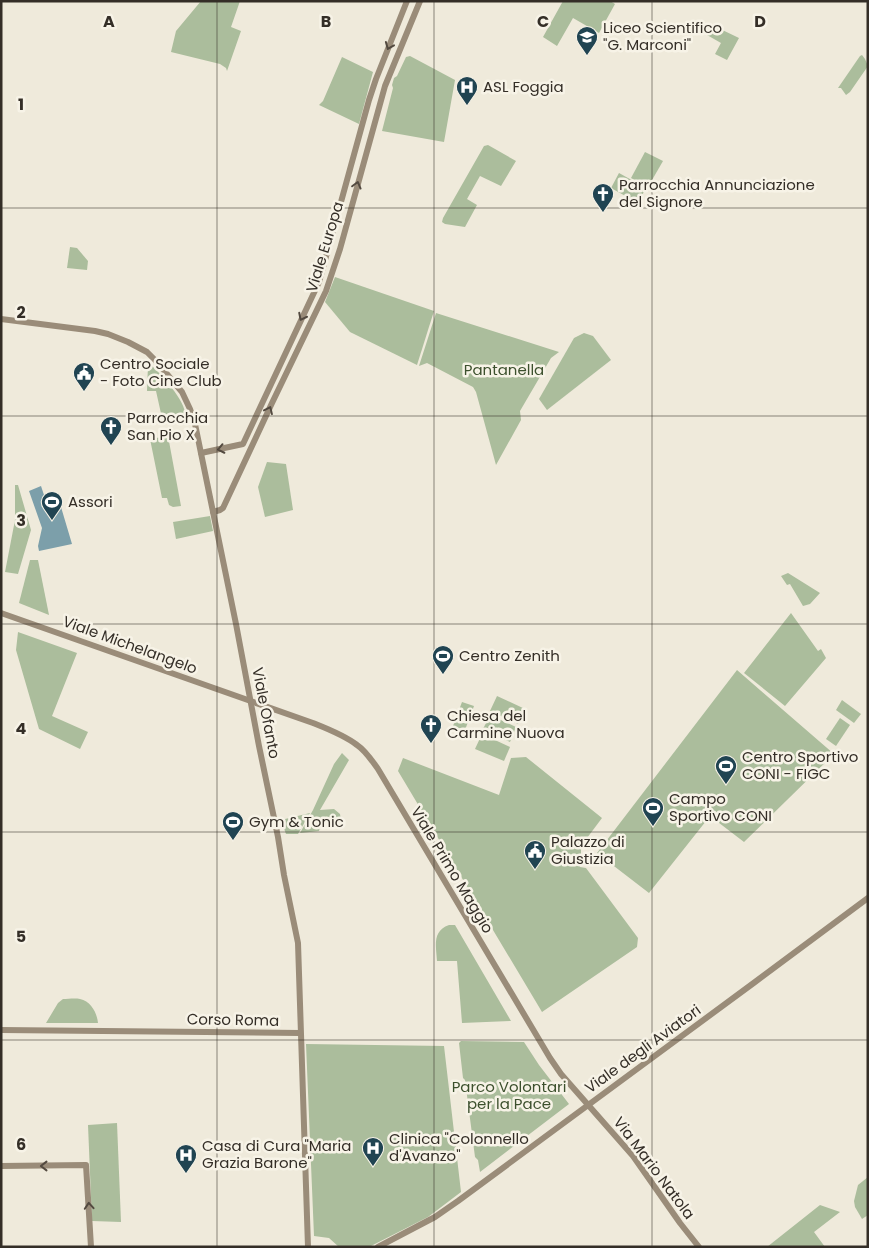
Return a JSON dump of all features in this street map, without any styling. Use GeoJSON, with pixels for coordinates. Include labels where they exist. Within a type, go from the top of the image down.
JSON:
{"type":"FeatureCollection","features":[{"type":"Feature","properties":{"kind":"street","name":"Viale Europa"},"geometry":{"type":"LineString","coordinates":[[201,453],[243,444],[308,307],[319,282],[369,100],[407,1]]}},
{"type":"Feature","properties":{"kind":"street","name":"Viale Europa"},"geometry":{"type":"LineString","coordinates":[[213,512],[223,508],[326,291],[340,249],[385,86],[420,1]]}},
{"type":"Feature","properties":{"kind":"street","name":"Viale Ofanto"},"geometry":{"type":"LineString","coordinates":[[1,319],[95,331],[128,342],[147,352],[165,370],[182,392],[195,424],[298,943],[308,1247]]}},
{"type":"Feature","properties":{"kind":"street","name":"Viale Michelangelo"},"geometry":{"type":"LineString","coordinates":[[1,613],[250,701]]}},
{"type":"Feature","properties":{"kind":"street","name":"Viale Primo Maggio"},"geometry":{"type":"LineString","coordinates":[[250,701],[314,723],[342,736],[358,745],[371,759],[550,1058],[561,1074],[588,1104]]}},
{"type":"Feature","properties":{"kind":"street","name":"Viale degli Aviatori"},"geometry":{"type":"LineString","coordinates":[[378,1247],[435,1217],[868,898]]}},
{"type":"Feature","properties":{"kind":"street","name":"Corso Roma"},"geometry":{"type":"LineString","coordinates":[[1,1030],[300,1033]]}},
{"type":"Feature","properties":{"kind":"street","name":"Via Mario Natola"},"geometry":{"type":"LineString","coordinates":[[588,1104],[633,1156],[699,1247]]}},
{"type":"Feature","properties":{"kind":"street"},"geometry":{"type":"LineString","coordinates":[[1,1166],[86,1165],[91,1247]]}},
{"type":"Feature","properties":{"kind":"green space"},"geometry":{"type":"Polygon","coordinates":[[[201,1],[240,1],[231,27],[241,31],[227,71],[220,64],[171,52],[176,31],[201,1]]]}},
{"type":"Feature","properties":{"kind":"green space"},"geometry":{"type":"Polygon","coordinates":[[[563,1],[610,1],[615,4],[599,33],[573,18],[557,46],[543,37],[563,1]]]}},
{"type":"Feature","properties":{"kind":"green space"},"geometry":{"type":"Polygon","coordinates":[[[712,25],[739,38],[727,60],[715,54],[721,43],[707,35],[712,25]]]}},
{"type":"Feature","properties":{"kind":"green space"},"geometry":{"type":"Polygon","coordinates":[[[862,55],[868,66],[846,95],[841,88],[838,88],[862,55]]]}},
{"type":"Feature","properties":{"kind":"green space"},"geometry":{"type":"Polygon","coordinates":[[[410,56],[455,80],[444,142],[382,131],[394,78],[397,76],[406,57],[410,56]]]}},
{"type":"Feature","properties":{"kind":"green space"},"geometry":{"type":"Polygon","coordinates":[[[342,57],[373,72],[359,124],[319,105],[323,101],[342,57]]]}},
{"type":"Feature","properties":{"kind":"green space"},"geometry":{"type":"Polygon","coordinates":[[[488,145],[516,161],[501,186],[480,176],[467,199],[477,205],[465,227],[445,224],[442,222],[443,218],[484,146],[488,145]]]}},
{"type":"Feature","properties":{"kind":"green space"},"geometry":{"type":"Polygon","coordinates":[[[645,152],[663,161],[648,187],[631,178],[645,152]]]}},
{"type":"Feature","properties":{"kind":"green space"},"geometry":{"type":"Polygon","coordinates":[[[619,173],[646,188],[638,203],[611,188],[619,173]]]}},
{"type":"Feature","properties":{"kind":"green space"},"geometry":{"type":"Polygon","coordinates":[[[70,247],[77,248],[88,261],[87,270],[67,268],[70,247]]]}},
{"type":"Feature","properties":{"kind":"green space"},"geometry":{"type":"Polygon","coordinates":[[[335,277],[434,311],[417,365],[350,332],[325,302],[335,277]]]}},
{"type":"Feature","properties":{"kind":"green space","name":"Pantanella"},"geometry":{"type":"Polygon","coordinates":[[[436,313],[559,352],[551,358],[520,411],[521,420],[496,465],[473,387],[427,363],[419,366],[436,313]]]}},
{"type":"Feature","properties":{"kind":"green space"},"geometry":{"type":"Polygon","coordinates":[[[584,333],[593,336],[611,360],[547,410],[539,399],[574,338],[584,333]]]}},
{"type":"Feature","properties":{"kind":"green space"},"geometry":{"type":"Polygon","coordinates":[[[149,363],[177,395],[182,403],[185,415],[162,418],[156,391],[147,391],[149,363]]]}},
{"type":"Feature","properties":{"kind":"green space"},"geometry":{"type":"Polygon","coordinates":[[[168,436],[181,506],[173,507],[169,505],[167,498],[162,498],[150,439],[168,436]]]}},
{"type":"Feature","properties":{"kind":"green space"},"geometry":{"type":"Polygon","coordinates":[[[267,462],[286,464],[293,510],[265,517],[258,487],[267,462]]]}},
{"type":"Feature","properties":{"kind":"green space"},"geometry":{"type":"Polygon","coordinates":[[[15,485],[18,485],[31,530],[18,574],[5,572],[15,520],[15,485]]]}},
{"type":"Feature","properties":{"kind":"green space"},"geometry":{"type":"Polygon","coordinates":[[[210,516],[213,531],[176,539],[173,522],[210,516]]]}},
{"type":"Feature","properties":{"kind":"green space"},"geometry":{"type":"Polygon","coordinates":[[[30,560],[38,560],[49,615],[19,603],[30,560]]]}},
{"type":"Feature","properties":{"kind":"green space"},"geometry":{"type":"Polygon","coordinates":[[[788,573],[820,593],[810,604],[803,606],[790,584],[787,585],[781,576],[788,573]]]}},
{"type":"Feature","properties":{"kind":"green space"},"geometry":{"type":"Polygon","coordinates":[[[791,613],[818,651],[821,649],[826,658],[785,706],[744,673],[791,613]]]}},
{"type":"Feature","properties":{"kind":"green space"},"geometry":{"type":"Polygon","coordinates":[[[18,632],[77,653],[52,716],[88,732],[80,749],[39,729],[16,650],[18,632]]]}},
{"type":"Feature","properties":{"kind":"green space","name":"Centro Sportivo CONI - FIGC"},"geometry":{"type":"Polygon","coordinates":[[[737,670],[834,754],[744,842],[710,816],[649,893],[597,853],[737,670]]]}},
{"type":"Feature","properties":{"kind":"green space"},"geometry":{"type":"Polygon","coordinates":[[[497,696],[525,709],[518,724],[490,711],[497,696]]]}},
{"type":"Feature","properties":{"kind":"green space"},"geometry":{"type":"Polygon","coordinates":[[[842,700],[861,714],[854,723],[836,710],[842,700]]]}},
{"type":"Feature","properties":{"kind":"green space"},"geometry":{"type":"Polygon","coordinates":[[[462,702],[474,706],[465,730],[453,726],[462,702]]]}},
{"type":"Feature","properties":{"kind":"green space"},"geometry":{"type":"Polygon","coordinates":[[[490,715],[516,727],[510,742],[483,729],[490,715]]]}},
{"type":"Feature","properties":{"kind":"green space"},"geometry":{"type":"Polygon","coordinates":[[[840,718],[850,725],[836,746],[826,739],[840,718]]]}},
{"type":"Feature","properties":{"kind":"green space"},"geometry":{"type":"Polygon","coordinates":[[[482,734],[510,747],[504,761],[475,749],[482,734]]]}},
{"type":"Feature","properties":{"kind":"green space"},"geometry":{"type":"Polygon","coordinates":[[[342,753],[349,760],[320,810],[334,809],[340,814],[341,820],[321,823],[319,831],[300,833],[334,764],[342,753]]]}},
{"type":"Feature","properties":{"kind":"green space"},"geometry":{"type":"Polygon","coordinates":[[[526,757],[602,818],[581,846],[580,867],[586,868],[638,938],[637,947],[542,1012],[398,771],[403,758],[499,795],[511,758],[526,757]]]}},
{"type":"Feature","properties":{"kind":"green space"},"geometry":{"type":"Polygon","coordinates":[[[310,813],[298,834],[286,834],[281,820],[310,813]]]}},
{"type":"Feature","properties":{"kind":"green space"},"geometry":{"type":"Polygon","coordinates":[[[449,925],[455,925],[511,1021],[462,1023],[457,961],[437,961],[437,935],[449,925]]]}},
{"type":"Feature","properties":{"kind":"green space"},"geometry":{"type":"Polygon","coordinates":[[[63,999],[78,999],[87,1002],[95,1012],[98,1023],[46,1023],[58,1003],[63,999]]]}},
{"type":"Feature","properties":{"kind":"green space","name":"Parco Volontari per la Pace"},"geometry":{"type":"Polygon","coordinates":[[[461,1041],[524,1042],[569,1104],[480,1172],[478,1160],[475,1157],[465,1080],[463,1078],[459,1043],[461,1041]]]}},
{"type":"Feature","properties":{"kind":"green space"},"geometry":{"type":"Polygon","coordinates":[[[306,1044],[444,1046],[461,1192],[428,1217],[369,1247],[339,1247],[329,1238],[314,1236],[306,1044]]]}},
{"type":"Feature","properties":{"kind":"green space"},"geometry":{"type":"Polygon","coordinates":[[[117,1123],[121,1222],[92,1221],[88,1125],[117,1123]]]}},
{"type":"Feature","properties":{"kind":"green space"},"geometry":{"type":"Polygon","coordinates":[[[868,1177],[868,1215],[862,1219],[855,1207],[854,1201],[858,1185],[868,1177]]]}},
{"type":"Feature","properties":{"kind":"green space"},"geometry":{"type":"Polygon","coordinates":[[[820,1205],[840,1212],[814,1232],[825,1247],[767,1247],[820,1205]]]}},
{"type":"Feature","properties":{"kind":"water","name":"Assori"},"geometry":{"type":"Polygon","coordinates":[[[41,486],[47,504],[54,509],[61,507],[72,544],[39,551],[38,546],[42,528],[29,491],[41,486]]]}},
{"type":"Feature","properties":{"kind":"place","name":"Liceo Scientifico \"G. Marconi\""},"geometry":{"type":"Point","coordinates":[587,56]}},
{"type":"Feature","properties":{"kind":"place","name":"ASL Foggia"},"geometry":{"type":"Point","coordinates":[467,106]}},
{"type":"Feature","properties":{"kind":"place","name":"Parrocchia Annunciazione del Signore"},"geometry":{"type":"Point","coordinates":[603,213]}},
{"type":"Feature","properties":{"kind":"place","name":"Centro Sociale - Foto Cine Club"},"geometry":{"type":"Point","coordinates":[84,392]}},
{"type":"Feature","properties":{"kind":"place","name":"Parrocchia San Pio X"},"geometry":{"type":"Point","coordinates":[111,446]}},
{"type":"Feature","properties":{"kind":"place","name":"Assori"},"geometry":{"type":"Point","coordinates":[52,521]}},
{"type":"Feature","properties":{"kind":"place","name":"Centro Zenith"},"geometry":{"type":"Point","coordinates":[443,675]}},
{"type":"Feature","properties":{"kind":"place","name":"Chiesa del Carmine Nuova"},"geometry":{"type":"Point","coordinates":[431,744]}},
{"type":"Feature","properties":{"kind":"place","name":"Centro Sportivo CONI - FIGC"},"geometry":{"type":"Point","coordinates":[726,785]}},
{"type":"Feature","properties":{"kind":"place","name":"Campo Sportivo CONI"},"geometry":{"type":"Point","coordinates":[653,827]}},
{"type":"Feature","properties":{"kind":"place","name":"Gym & Tonic"},"geometry":{"type":"Point","coordinates":[233,841]}},
{"type":"Feature","properties":{"kind":"place","name":"Palazzo di Giustizia"},"geometry":{"type":"Point","coordinates":[535,870]}},
{"type":"Feature","properties":{"kind":"place","name":"Clinica \"Colonnello d'Avanzo\""},"geometry":{"type":"Point","coordinates":[373,1167]}},
{"type":"Feature","properties":{"kind":"place","name":"Casa di Cura \"Maria Grazia Barone\""},"geometry":{"type":"Point","coordinates":[186,1174]}}]}
